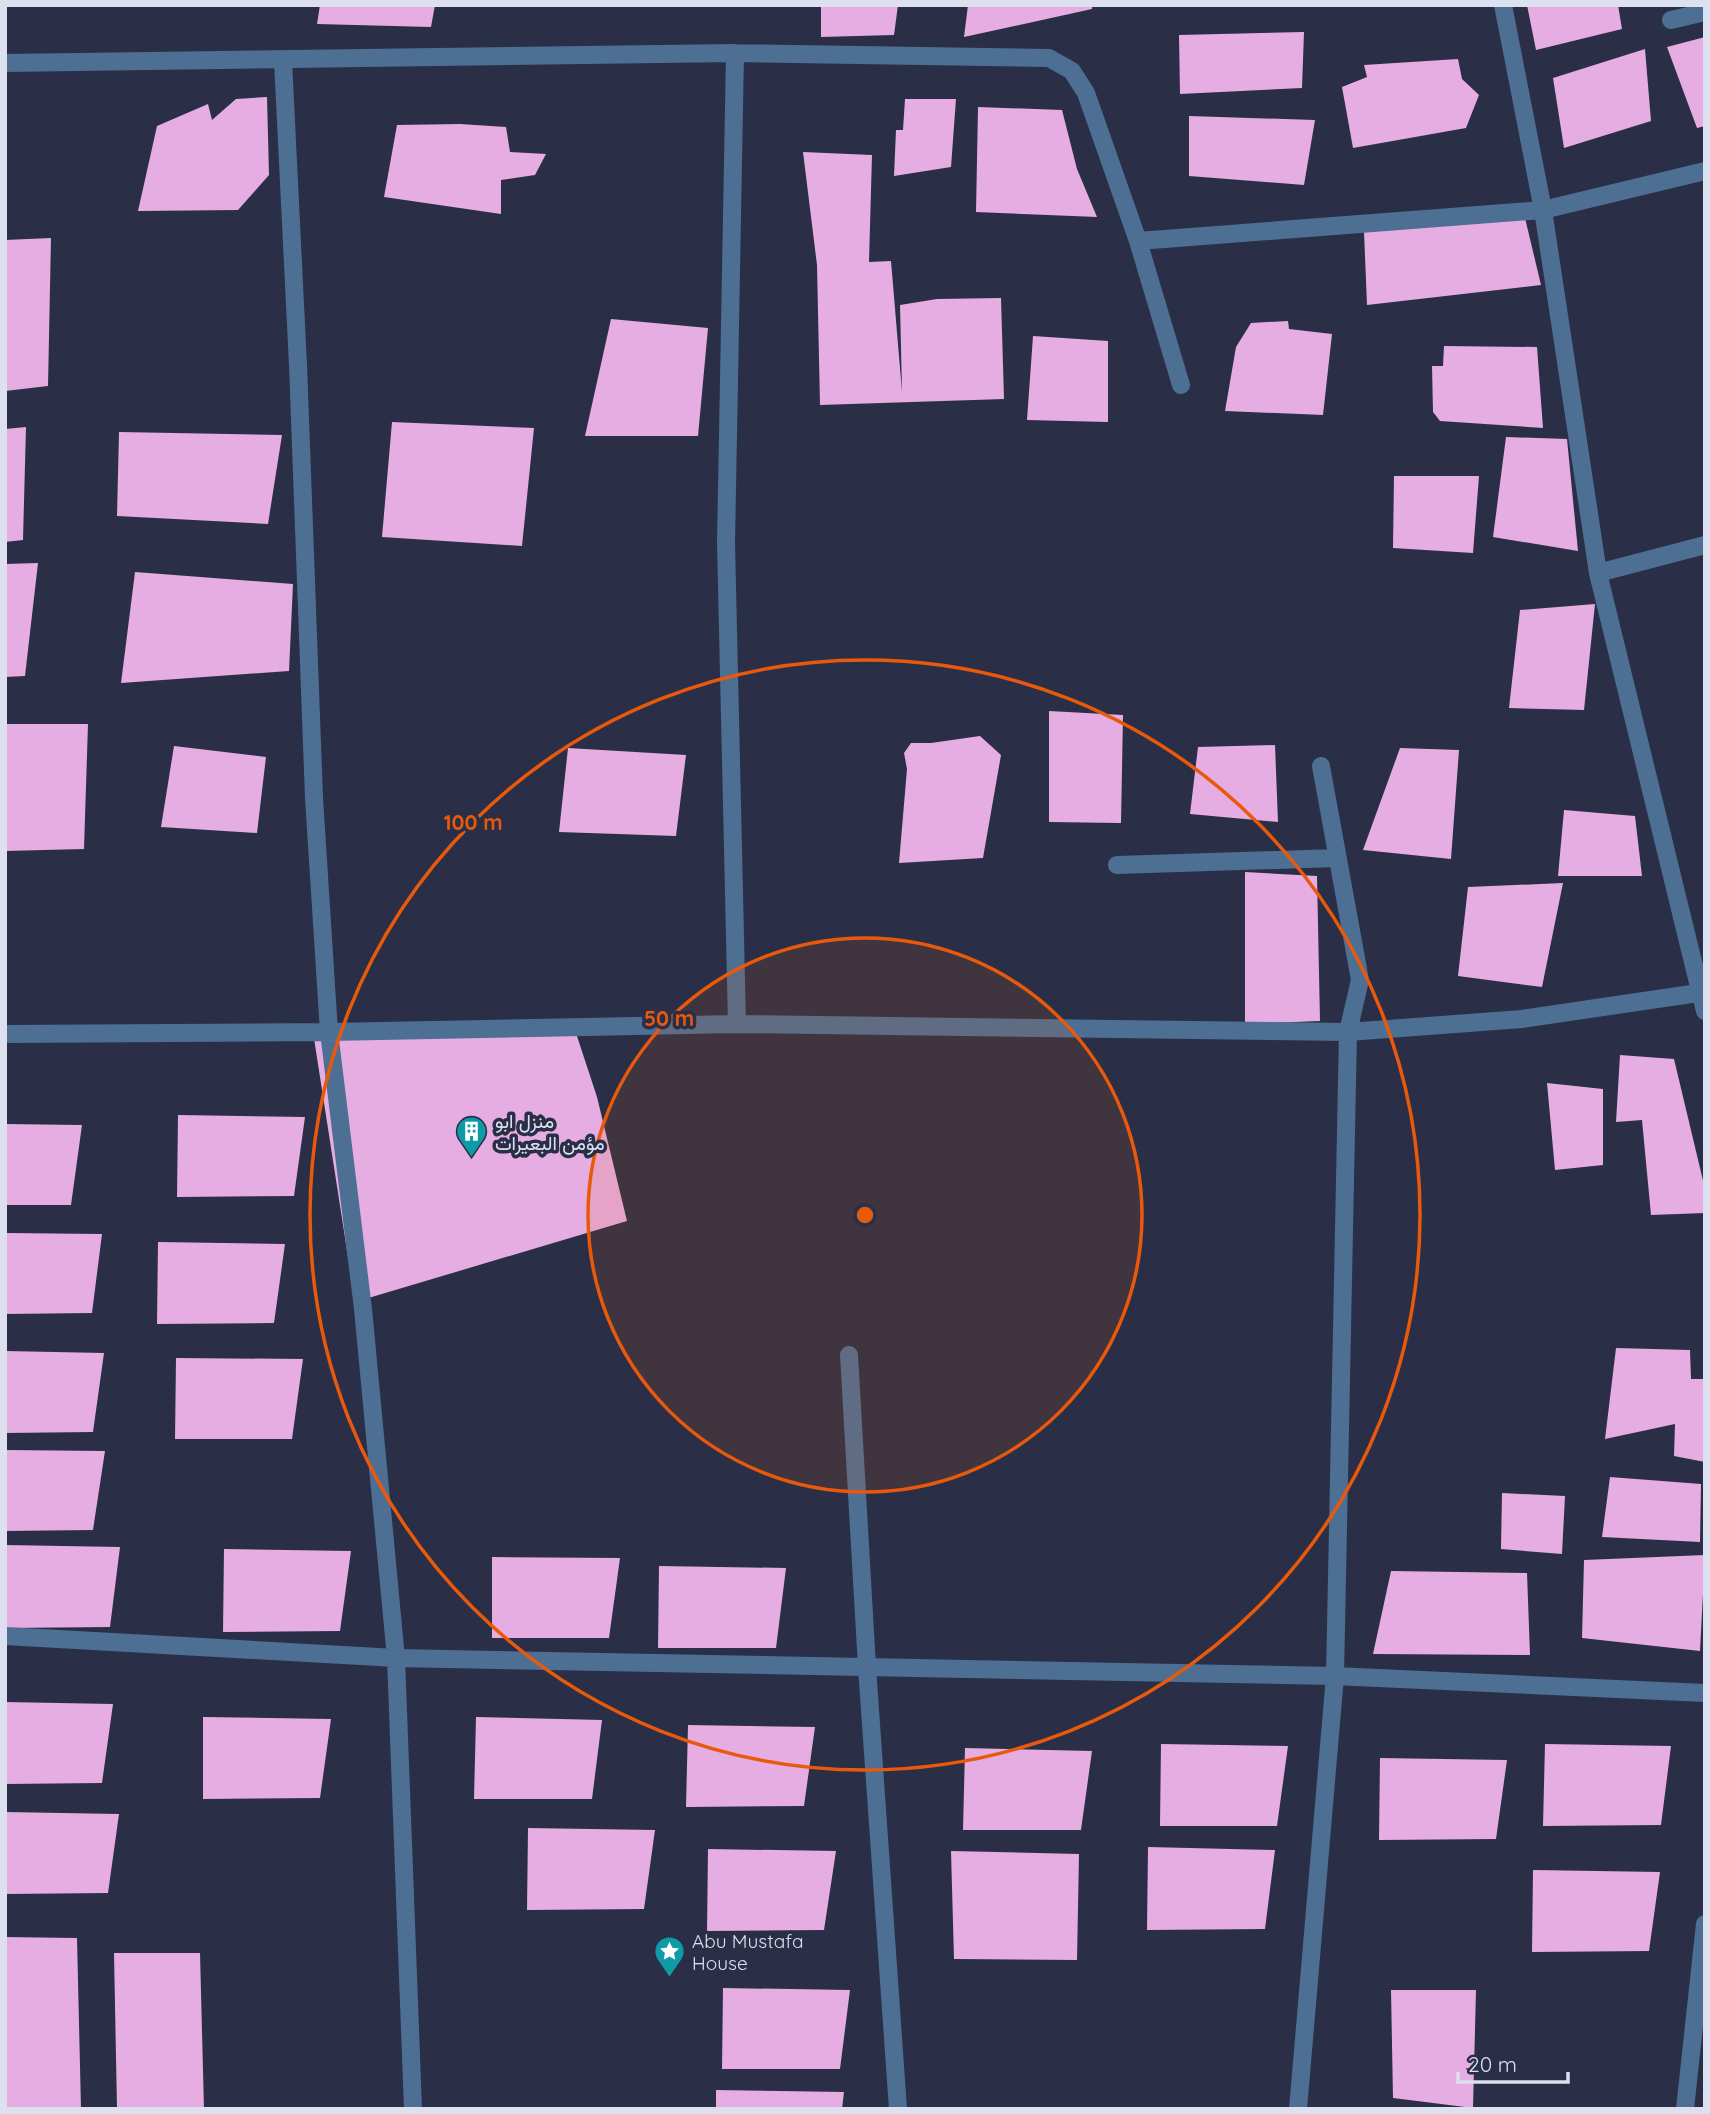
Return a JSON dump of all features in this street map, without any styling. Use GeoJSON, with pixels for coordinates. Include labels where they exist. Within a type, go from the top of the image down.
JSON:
{"type":"FeatureCollection","features":[{"type":"Feature","properties":{"kind":"street"},"geometry":{"type":"LineString","coordinates":[[5,1034],[329,1032],[737,1024],[1348,1032],[1522,1019],[1703,999],[1598,573],[1543,210],[1503,5]]}},
{"type":"Feature","properties":{"kind":"street"},"geometry":{"type":"LineString","coordinates":[[1671,20],[1705,12]]}},
{"type":"Feature","properties":{"kind":"street"},"geometry":{"type":"LineString","coordinates":[[735,53],[726,543],[737,1024]]}},
{"type":"Feature","properties":{"kind":"street"},"geometry":{"type":"LineString","coordinates":[[5,63],[735,53],[1049,58],[1072,71],[1086,93],[1138,241],[1181,385]]}},
{"type":"Feature","properties":{"kind":"street"},"geometry":{"type":"LineString","coordinates":[[284,61],[299,365],[314,798],[329,1032],[363,1309],[396,1658],[413,2109]]}},
{"type":"Feature","properties":{"kind":"street"},"geometry":{"type":"LineString","coordinates":[[1138,241],[1543,210],[1705,171]]}},
{"type":"Feature","properties":{"kind":"street"},"geometry":{"type":"LineString","coordinates":[[1598,573],[1705,545]]}},
{"type":"Feature","properties":{"kind":"street"},"geometry":{"type":"LineString","coordinates":[[1297,2109],[1335,1676],[1348,1032],[1360,981],[1321,766]]}},
{"type":"Feature","properties":{"kind":"street"},"geometry":{"type":"LineString","coordinates":[[1117,865],[1337,858]]}},
{"type":"Feature","properties":{"kind":"street"},"geometry":{"type":"LineString","coordinates":[[849,1355],[867,1667],[898,2109]]}},
{"type":"Feature","properties":{"kind":"street"},"geometry":{"type":"LineString","coordinates":[[5,1636],[396,1658],[1335,1676],[1705,1693]]}},
{"type":"Feature","properties":{"kind":"street"},"geometry":{"type":"LineString","coordinates":[[1685,2109],[1705,1924]]}},
{"type":"Feature","properties":{"kind":"building"},"geometry":{"type":"Polygon","coordinates":[[[320,5],[435,5],[431,27],[317,24],[320,5]]]}},
{"type":"Feature","properties":{"kind":"building"},"geometry":{"type":"Polygon","coordinates":[[[821,5],[898,5],[894,35],[821,37],[821,5]]]}},
{"type":"Feature","properties":{"kind":"building"},"geometry":{"type":"Polygon","coordinates":[[[968,5],[1092,5],[1092,9],[964,37],[968,5]]]}},
{"type":"Feature","properties":{"kind":"building"},"geometry":{"type":"Polygon","coordinates":[[[1527,5],[1618,5],[1622,29],[1536,50],[1527,5]]]}},
{"type":"Feature","properties":{"kind":"building"},"geometry":{"type":"Polygon","coordinates":[[[1304,32],[1302,88],[1180,94],[1179,35],[1304,32]]]}},
{"type":"Feature","properties":{"kind":"building"},"geometry":{"type":"Polygon","coordinates":[[[1705,37],[1705,126],[1697,128],[1667,47],[1705,37]]]}},
{"type":"Feature","properties":{"kind":"building"},"geometry":{"type":"Polygon","coordinates":[[[1645,49],[1651,121],[1564,148],[1553,78],[1645,49]]]}},
{"type":"Feature","properties":{"kind":"building"},"geometry":{"type":"Polygon","coordinates":[[[1458,59],[1462,79],[1479,95],[1466,128],[1353,148],[1342,87],[1367,77],[1364,65],[1458,59]]]}},
{"type":"Feature","properties":{"kind":"building"},"geometry":{"type":"Polygon","coordinates":[[[267,97],[269,175],[238,210],[138,211],[157,126],[208,104],[212,120],[236,99],[267,97]]]}},
{"type":"Feature","properties":{"kind":"building"},"geometry":{"type":"Polygon","coordinates":[[[905,99],[956,99],[951,167],[894,176],[896,130],[903,130],[905,99]]]}},
{"type":"Feature","properties":{"kind":"building"},"geometry":{"type":"Polygon","coordinates":[[[978,107],[1062,110],[1077,169],[1097,217],[976,212],[978,107]]]}},
{"type":"Feature","properties":{"kind":"building"},"geometry":{"type":"Polygon","coordinates":[[[1189,116],[1315,120],[1304,185],[1189,176],[1189,116]]]}},
{"type":"Feature","properties":{"kind":"building"},"geometry":{"type":"Polygon","coordinates":[[[460,124],[506,127],[510,152],[546,154],[535,175],[501,180],[501,214],[384,197],[397,125],[460,124]]]}},
{"type":"Feature","properties":{"kind":"building"},"geometry":{"type":"Polygon","coordinates":[[[803,152],[872,155],[869,262],[891,261],[902,392],[900,305],[937,299],[1001,298],[1004,399],[820,405],[817,265],[803,152]]]}},
{"type":"Feature","properties":{"kind":"building"},"geometry":{"type":"Polygon","coordinates":[[[1525,218],[1541,285],[1367,305],[1364,232],[1525,218]]]}},
{"type":"Feature","properties":{"kind":"building"},"geometry":{"type":"Polygon","coordinates":[[[51,238],[48,386],[5,391],[5,240],[51,238]]]}},
{"type":"Feature","properties":{"kind":"building"},"geometry":{"type":"Polygon","coordinates":[[[611,319],[708,328],[698,436],[585,436],[611,319]]]}},
{"type":"Feature","properties":{"kind":"building"},"geometry":{"type":"Polygon","coordinates":[[[1288,321],[1289,329],[1332,334],[1323,415],[1225,411],[1236,347],[1251,323],[1288,321]]]}},
{"type":"Feature","properties":{"kind":"building"},"geometry":{"type":"Polygon","coordinates":[[[1033,336],[1108,341],[1108,422],[1027,420],[1033,336]]]}},
{"type":"Feature","properties":{"kind":"building"},"geometry":{"type":"Polygon","coordinates":[[[1444,346],[1537,347],[1543,428],[1440,421],[1433,412],[1432,366],[1443,366],[1444,346]]]}},
{"type":"Feature","properties":{"kind":"building"},"geometry":{"type":"Polygon","coordinates":[[[392,422],[534,428],[522,546],[382,537],[392,422]]]}},
{"type":"Feature","properties":{"kind":"building"},"geometry":{"type":"Polygon","coordinates":[[[26,427],[23,540],[5,542],[5,429],[26,427]]]}},
{"type":"Feature","properties":{"kind":"building"},"geometry":{"type":"Polygon","coordinates":[[[119,432],[282,435],[268,524],[117,516],[119,432]]]}},
{"type":"Feature","properties":{"kind":"building"},"geometry":{"type":"Polygon","coordinates":[[[1506,437],[1567,439],[1578,551],[1493,537],[1506,437]]]}},
{"type":"Feature","properties":{"kind":"building"},"geometry":{"type":"Polygon","coordinates":[[[1394,476],[1479,476],[1473,553],[1393,548],[1394,476]]]}},
{"type":"Feature","properties":{"kind":"building"},"geometry":{"type":"Polygon","coordinates":[[[38,563],[25,676],[5,677],[5,564],[38,563]]]}},
{"type":"Feature","properties":{"kind":"building"},"geometry":{"type":"Polygon","coordinates":[[[135,572],[293,584],[289,671],[121,683],[135,572]]]}},
{"type":"Feature","properties":{"kind":"building"},"geometry":{"type":"Polygon","coordinates":[[[1595,604],[1584,710],[1509,708],[1520,610],[1595,604]]]}},
{"type":"Feature","properties":{"kind":"building"},"geometry":{"type":"Polygon","coordinates":[[[1049,711],[1123,715],[1121,823],[1049,822],[1049,711]]]}},
{"type":"Feature","properties":{"kind":"building"},"geometry":{"type":"Polygon","coordinates":[[[5,724],[88,724],[84,849],[5,851],[5,724]]]}},
{"type":"Feature","properties":{"kind":"building"},"geometry":{"type":"Polygon","coordinates":[[[980,736],[1001,755],[983,858],[899,863],[907,769],[904,753],[911,743],[980,736]]]}},
{"type":"Feature","properties":{"kind":"building"},"geometry":{"type":"Polygon","coordinates":[[[1275,745],[1278,822],[1190,814],[1198,747],[1275,745]]]}},
{"type":"Feature","properties":{"kind":"building"},"geometry":{"type":"Polygon","coordinates":[[[174,746],[266,757],[257,833],[161,827],[174,746]]]}},
{"type":"Feature","properties":{"kind":"building"},"geometry":{"type":"Polygon","coordinates":[[[568,748],[686,755],[676,836],[559,832],[568,748]]]}},
{"type":"Feature","properties":{"kind":"building"},"geometry":{"type":"Polygon","coordinates":[[[1400,748],[1459,750],[1451,859],[1363,850],[1400,748]]]}},
{"type":"Feature","properties":{"kind":"building"},"geometry":{"type":"Polygon","coordinates":[[[1564,810],[1635,816],[1642,876],[1558,876],[1564,810]]]}},
{"type":"Feature","properties":{"kind":"building"},"geometry":{"type":"Polygon","coordinates":[[[1245,872],[1317,876],[1320,1021],[1245,1024],[1245,872]]]}},
{"type":"Feature","properties":{"kind":"building"},"geometry":{"type":"Polygon","coordinates":[[[1563,883],[1542,987],[1458,976],[1468,887],[1563,883]]]}},
{"type":"Feature","properties":{"kind":"building","name":"منزل ابو مؤمن البعيرات"},"geometry":{"type":"Polygon","coordinates":[[[574,1027],[597,1097],[627,1221],[355,1302],[313,1032],[574,1027]]]}},
{"type":"Feature","properties":{"kind":"building"},"geometry":{"type":"Polygon","coordinates":[[[1620,1055],[1674,1059],[1705,1189],[1705,1213],[1651,1215],[1642,1120],[1616,1122],[1620,1055]]]}},
{"type":"Feature","properties":{"kind":"building"},"geometry":{"type":"Polygon","coordinates":[[[1547,1083],[1603,1089],[1603,1165],[1555,1170],[1547,1083]]]}},
{"type":"Feature","properties":{"kind":"building"},"geometry":{"type":"Polygon","coordinates":[[[178,1115],[305,1117],[294,1196],[177,1197],[178,1115]]]}},
{"type":"Feature","properties":{"kind":"building"},"geometry":{"type":"Polygon","coordinates":[[[5,1124],[82,1125],[71,1205],[5,1205],[5,1124]]]}},
{"type":"Feature","properties":{"kind":"building"},"geometry":{"type":"Polygon","coordinates":[[[5,1233],[102,1234],[92,1313],[5,1314],[5,1233]]]}},
{"type":"Feature","properties":{"kind":"building"},"geometry":{"type":"Polygon","coordinates":[[[158,1242],[285,1244],[274,1323],[157,1324],[158,1242]]]}},
{"type":"Feature","properties":{"kind":"building"},"geometry":{"type":"Polygon","coordinates":[[[1616,1348],[1690,1350],[1691,1379],[1705,1379],[1705,1462],[1674,1456],[1675,1424],[1605,1439],[1616,1348]]]}},
{"type":"Feature","properties":{"kind":"building"},"geometry":{"type":"Polygon","coordinates":[[[5,1351],[104,1353],[93,1432],[5,1433],[5,1351]]]}},
{"type":"Feature","properties":{"kind":"building"},"geometry":{"type":"Polygon","coordinates":[[[176,1358],[303,1359],[292,1439],[175,1439],[176,1358]]]}},
{"type":"Feature","properties":{"kind":"building"},"geometry":{"type":"Polygon","coordinates":[[[5,1450],[105,1451],[93,1530],[5,1531],[5,1450]]]}},
{"type":"Feature","properties":{"kind":"building"},"geometry":{"type":"Polygon","coordinates":[[[1610,1477],[1701,1484],[1700,1542],[1602,1537],[1610,1477]]]}},
{"type":"Feature","properties":{"kind":"building"},"geometry":{"type":"Polygon","coordinates":[[[1502,1493],[1565,1496],[1562,1554],[1501,1549],[1502,1493]]]}},
{"type":"Feature","properties":{"kind":"building"},"geometry":{"type":"Polygon","coordinates":[[[5,1545],[120,1547],[110,1627],[5,1628],[5,1545]]]}},
{"type":"Feature","properties":{"kind":"building"},"geometry":{"type":"Polygon","coordinates":[[[224,1549],[351,1551],[340,1631],[223,1632],[224,1549]]]}},
{"type":"Feature","properties":{"kind":"building"},"geometry":{"type":"Polygon","coordinates":[[[1705,1555],[1700,1651],[1582,1638],[1584,1560],[1705,1555]]]}},
{"type":"Feature","properties":{"kind":"building"},"geometry":{"type":"Polygon","coordinates":[[[492,1557],[620,1558],[609,1638],[492,1638],[492,1557]]]}},
{"type":"Feature","properties":{"kind":"building"},"geometry":{"type":"Polygon","coordinates":[[[659,1566],[786,1568],[776,1648],[658,1648],[659,1566]]]}},
{"type":"Feature","properties":{"kind":"building"},"geometry":{"type":"Polygon","coordinates":[[[1391,1571],[1527,1573],[1530,1655],[1373,1654],[1391,1571]]]}},
{"type":"Feature","properties":{"kind":"building"},"geometry":{"type":"Polygon","coordinates":[[[5,1702],[113,1704],[102,1783],[5,1784],[5,1702]]]}},
{"type":"Feature","properties":{"kind":"building"},"geometry":{"type":"Polygon","coordinates":[[[203,1717],[331,1719],[320,1798],[203,1799],[203,1717]]]}},
{"type":"Feature","properties":{"kind":"building"},"geometry":{"type":"Polygon","coordinates":[[[476,1717],[602,1720],[592,1799],[474,1799],[476,1717]]]}},
{"type":"Feature","properties":{"kind":"building"},"geometry":{"type":"Polygon","coordinates":[[[688,1725],[815,1727],[804,1806],[686,1807],[688,1725]]]}},
{"type":"Feature","properties":{"kind":"building"},"geometry":{"type":"Polygon","coordinates":[[[1161,1744],[1288,1746],[1277,1826],[1160,1826],[1161,1744]]]}},
{"type":"Feature","properties":{"kind":"building"},"geometry":{"type":"Polygon","coordinates":[[[1545,1744],[1671,1746],[1661,1825],[1543,1826],[1545,1744]]]}},
{"type":"Feature","properties":{"kind":"building"},"geometry":{"type":"Polygon","coordinates":[[[965,1748],[1092,1751],[1081,1830],[963,1830],[965,1748]]]}},
{"type":"Feature","properties":{"kind":"building"},"geometry":{"type":"Polygon","coordinates":[[[1380,1758],[1507,1760],[1496,1839],[1379,1840],[1380,1758]]]}},
{"type":"Feature","properties":{"kind":"building"},"geometry":{"type":"Polygon","coordinates":[[[5,1812],[119,1814],[108,1893],[5,1894],[5,1812]]]}},
{"type":"Feature","properties":{"kind":"building"},"geometry":{"type":"Polygon","coordinates":[[[528,1828],[655,1830],[644,1909],[527,1910],[528,1828]]]}},
{"type":"Feature","properties":{"kind":"building"},"geometry":{"type":"Polygon","coordinates":[[[1148,1847],[1275,1850],[1265,1929],[1147,1930],[1148,1847]]]}},
{"type":"Feature","properties":{"kind":"building"},"geometry":{"type":"Polygon","coordinates":[[[708,1849],[836,1851],[824,1930],[707,1931],[708,1849]]]}},
{"type":"Feature","properties":{"kind":"building"},"geometry":{"type":"Polygon","coordinates":[[[951,1851],[1079,1854],[1077,1960],[954,1959],[951,1851]]]}},
{"type":"Feature","properties":{"kind":"building"},"geometry":{"type":"Polygon","coordinates":[[[1533,1870],[1660,1872],[1649,1951],[1532,1952],[1533,1870]]]}},
{"type":"Feature","properties":{"kind":"building"},"geometry":{"type":"Polygon","coordinates":[[[5,1937],[77,1938],[81,2109],[5,2109],[5,1937]]]}},
{"type":"Feature","properties":{"kind":"building"},"geometry":{"type":"Polygon","coordinates":[[[114,1953],[200,1953],[204,2109],[117,2109],[114,1953]]]}},
{"type":"Feature","properties":{"kind":"building"},"geometry":{"type":"Polygon","coordinates":[[[723,1988],[850,1990],[840,2069],[722,2069],[723,1988]]]}},
{"type":"Feature","properties":{"kind":"building"},"geometry":{"type":"Polygon","coordinates":[[[1391,1990],[1476,1990],[1473,2108],[1393,2098],[1391,1990]]]}},
{"type":"Feature","properties":{"kind":"building"},"geometry":{"type":"Polygon","coordinates":[[[716,2090],[844,2092],[842,2109],[716,2109],[716,2090]]]}},
{"type":"Feature","properties":{"kind":"place","name":"منزل ابو مؤمن البعيرات"},"geometry":{"type":"Point","coordinates":[472,1159]}},
{"type":"Feature","properties":{"kind":"place","name":"Abu Mustafa House"},"geometry":{"type":"Point","coordinates":[669,1979]}}]}
